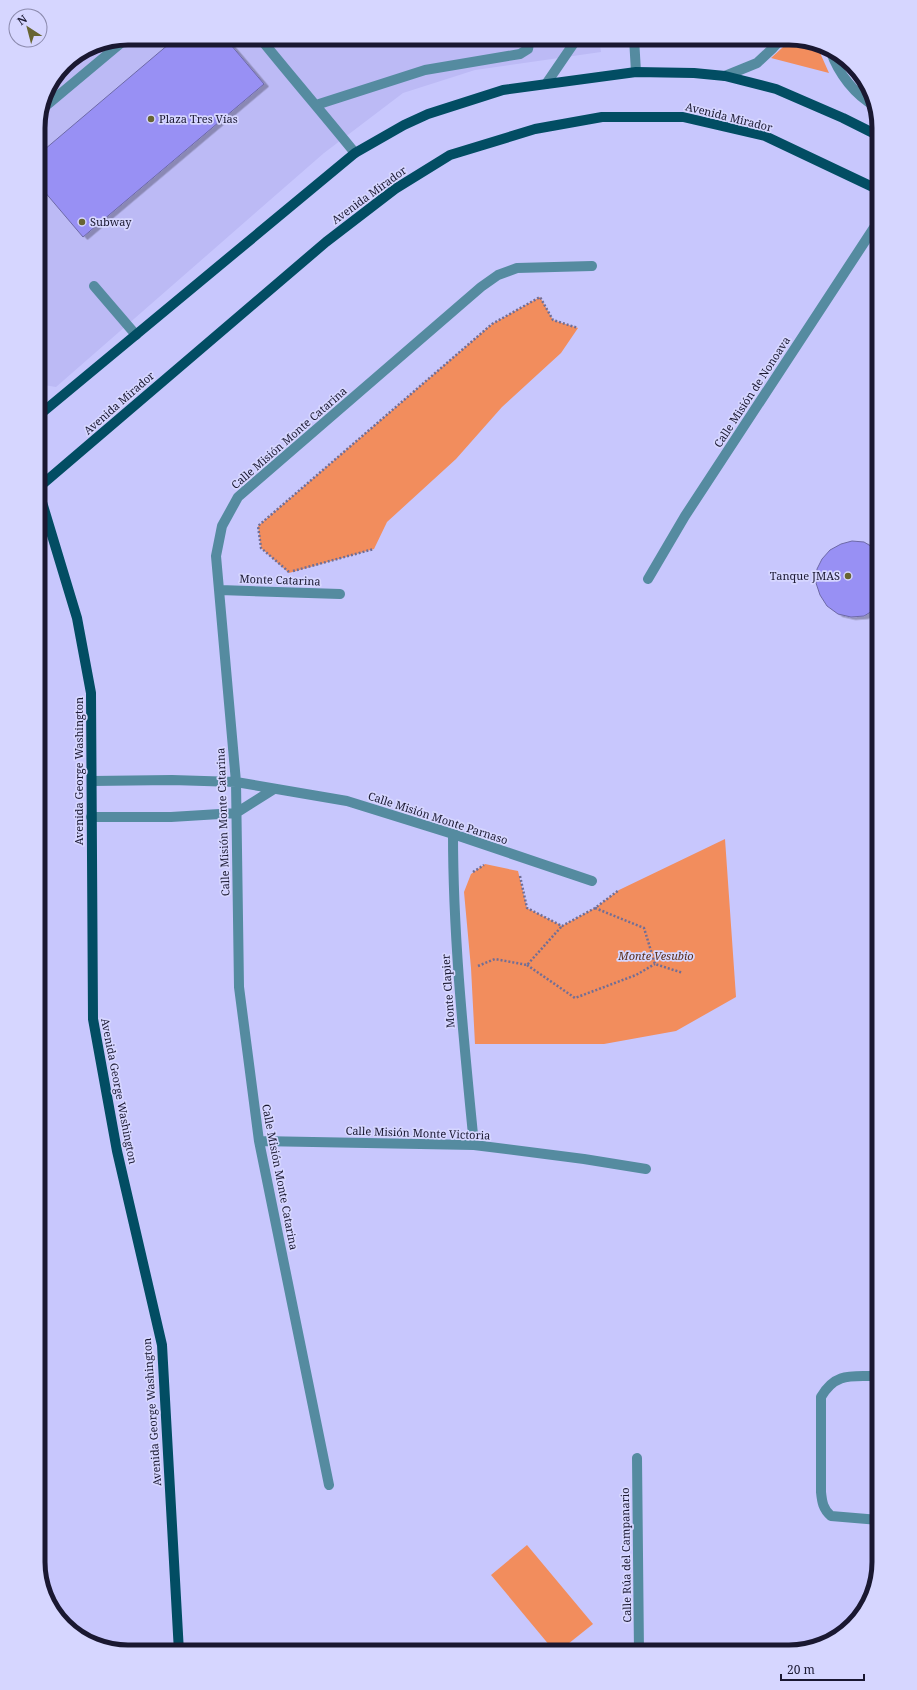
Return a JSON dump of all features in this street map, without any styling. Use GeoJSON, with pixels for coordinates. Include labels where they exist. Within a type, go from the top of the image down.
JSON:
{"type":"FeatureCollection","features":[{"type":"Feature","properties":{"kind":"main road"},"geometry":{"type":"LineString","coordinates":[[45,410],[355,153],[404,125],[428,114],[503,90],[636,72],[694,73],[725,76],[776,89],[843,118],[872,132]]}},
{"type":"Feature","properties":{"kind":"main road","name":"Avenida Mirador"},"geometry":{"type":"LineString","coordinates":[[45,483],[326,242],[395,189],[450,155],[535,129],[602,116],[683,117],[765,136],[872,187]]}},
{"type":"Feature","properties":{"kind":"main road","name":"Avenida George Washington"},"geometry":{"type":"LineString","coordinates":[[45,512],[77,618],[91,693],[93,1019],[117,1151],[162,1345],[179,1645]]}},
{"type":"Feature","properties":{"kind":"street"},"geometry":{"type":"LineString","coordinates":[[266,45],[355,153]]}},
{"type":"Feature","properties":{"kind":"street"},"geometry":{"type":"LineString","coordinates":[[316,105],[425,70],[520,54],[528,49],[529,45]]}},
{"type":"Feature","properties":{"kind":"street"},"geometry":{"type":"LineString","coordinates":[[546,84],[573,45]]}},
{"type":"Feature","properties":{"kind":"street"},"geometry":{"type":"LineString","coordinates":[[634,45],[636,72]]}},
{"type":"Feature","properties":{"kind":"street"},"geometry":{"type":"LineString","coordinates":[[725,76],[757,63],[776,45]]}},
{"type":"Feature","properties":{"kind":"street"},"geometry":{"type":"LineString","coordinates":[[49,104],[118,46]]}},
{"type":"Feature","properties":{"kind":"street"},"geometry":{"type":"LineString","coordinates":[[833,57],[850,85],[868,103]]}},
{"type":"Feature","properties":{"kind":"street","name":"Calle Misión de Nonoava"},"geometry":{"type":"LineString","coordinates":[[648,579],[685,516],[872,231]]}},
{"type":"Feature","properties":{"kind":"street","name":"Calle Misión Monte Catarina"},"geometry":{"type":"LineString","coordinates":[[329,1485],[259,1141],[239,987],[236,782],[216,556],[222,526],[238,497],[481,286],[498,275],[518,268],[592,266]]}},
{"type":"Feature","properties":{"kind":"street"},"geometry":{"type":"LineString","coordinates":[[94,286],[136,335]]}},
{"type":"Feature","properties":{"kind":"street","name":"Monte Catarina"},"geometry":{"type":"LineString","coordinates":[[220,590],[340,594]]}},
{"type":"Feature","properties":{"kind":"street","name":"Calle Misión Monte Parnaso"},"geometry":{"type":"LineString","coordinates":[[92,781],[172,780],[236,782],[347,801],[453,834],[592,882]]}},
{"type":"Feature","properties":{"kind":"street"},"geometry":{"type":"LineString","coordinates":[[91,817],[171,817],[236,813],[274,789]]}},
{"type":"Feature","properties":{"kind":"street","name":"Monte Clapier"},"geometry":{"type":"LineString","coordinates":[[453,834],[453,872],[458,970],[474,1145]]}},
{"type":"Feature","properties":{"kind":"street","name":"Calle Misión Monte Victoria"},"geometry":{"type":"LineString","coordinates":[[259,1141],[474,1145],[584,1159],[646,1169]]}},
{"type":"Feature","properties":{"kind":"street"},"geometry":{"type":"LineString","coordinates":[[872,1376],[844,1377],[835,1381],[826,1390],[821,1398],[821,1492],[825,1510],[831,1516],[872,1519]]}},
{"type":"Feature","properties":{"kind":"street","name":"Calle Rúa del Campanario"},"geometry":{"type":"LineString","coordinates":[[637,1458],[640,1645]]}},
{"type":"Feature","properties":{"kind":"path"},"geometry":{"type":"LineString","coordinates":[[374,549],[289,573],[261,548],[258,526],[492,324],[540,297],[553,320],[578,328]]}},
{"type":"Feature","properties":{"kind":"path"},"geometry":{"type":"LineString","coordinates":[[471,874],[485,864]]}},
{"type":"Feature","properties":{"kind":"path"},"geometry":{"type":"LineString","coordinates":[[518,871],[527,908],[562,926]]}},
{"type":"Feature","properties":{"kind":"path"},"geometry":{"type":"LineString","coordinates":[[526,965],[562,926],[595,908],[619,890]]}},
{"type":"Feature","properties":{"kind":"path"},"geometry":{"type":"LineString","coordinates":[[595,908],[644,928],[655,964]]}},
{"type":"Feature","properties":{"kind":"path"},"geometry":{"type":"LineString","coordinates":[[458,970],[471,968],[496,959],[526,965],[574,998],[636,974],[655,964],[683,973]]}},
{"type":"Feature","properties":{"kind":"shaded area","name":"Plaza Tres Vías"},"geometry":{"type":"Polygon","coordinates":[[[122,45],[600,45],[601,52],[475,70],[403,93],[324,153],[56,387],[45,385],[45,122],[51,96],[56,86],[69,69],[86,56],[96,51],[122,45]]]}},
{"type":"Feature","properties":{"kind":"green space"},"geometry":{"type":"Polygon","coordinates":[[[785,45],[811,48],[820,51],[829,73],[771,58],[785,45]]]}},
{"type":"Feature","properties":{"kind":"green space"},"geometry":{"type":"Polygon","coordinates":[[[540,297],[553,320],[578,328],[561,353],[502,407],[456,459],[387,522],[374,549],[289,573],[261,548],[258,526],[492,324],[540,297]]]}},
{"type":"Feature","properties":{"kind":"green space","name":"Monte Vesubio"},"geometry":{"type":"Polygon","coordinates":[[[725,839],[736,997],[676,1031],[604,1044],[475,1044],[471,968],[464,892],[471,874],[485,864],[518,871],[527,908],[562,926],[595,908],[619,890],[725,839]]]}},
{"type":"Feature","properties":{"kind":"green space"},"geometry":{"type":"Polygon","coordinates":[[[527,1545],[593,1624],[567,1645],[549,1645],[491,1575],[527,1545]]]}},
{"type":"Feature","properties":{"kind":"building","name":"Plaza Tres Vías"},"geometry":{"type":"Polygon","coordinates":[[[168,45],[231,45],[264,84],[83,237],[45,192],[45,149],[168,45]]]}},
{"type":"Feature","properties":{"kind":"building","name":"Tanque JMAS"},"geometry":{"type":"Polygon","coordinates":[[[852,541],[864,542],[872,547],[872,611],[864,616],[851,617],[838,614],[827,606],[820,595],[816,583],[817,569],[822,559],[830,550],[841,544],[852,541]]]}},
{"type":"Feature","properties":{"kind":"place","name":"Plaza Tres Vías"},"geometry":{"type":"Point","coordinates":[151,119]}},
{"type":"Feature","properties":{"kind":"place","name":"Subway"},"geometry":{"type":"Point","coordinates":[82,222]}},
{"type":"Feature","properties":{"kind":"place","name":"Tanque JMAS"},"geometry":{"type":"Point","coordinates":[848,576]}}]}
